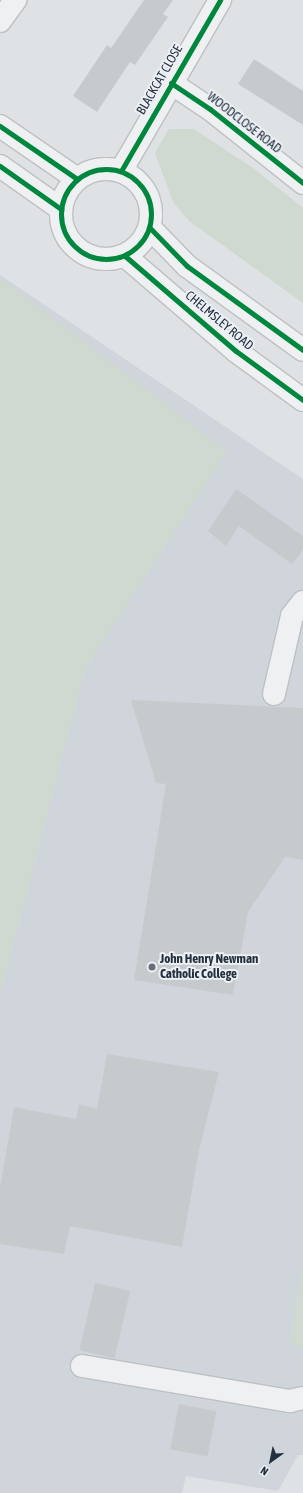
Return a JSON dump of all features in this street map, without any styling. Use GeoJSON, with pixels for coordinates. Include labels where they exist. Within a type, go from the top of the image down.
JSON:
{"type":"FeatureCollection","features":[{"type":"Feature","properties":{"kind":"street"},"geometry":{"type":"LineString","coordinates":[[0,21],[15,0]]}},
{"type":"Feature","properties":{"kind":"street","name":"BLACKCAT CLOSE"},"geometry":{"type":"LineString","coordinates":[[121,171],[170,83],[220,0]]}},
{"type":"Feature","properties":{"kind":"street","name":"WOODCLOSE ROAD"},"geometry":{"type":"LineString","coordinates":[[170,83],[210,109],[303,183]]}},
{"type":"Feature","properties":{"kind":"street"},"geometry":{"type":"LineString","coordinates":[[0,126],[77,180]]}},
{"type":"Feature","properties":{"kind":"street"},"geometry":{"type":"LineString","coordinates":[[0,166],[61,209]]}},
{"type":"Feature","properties":{"kind":"street"},"geometry":{"type":"LineString","coordinates":[[96,170],[121,171],[146,191],[152,208],[150,228],[140,244],[125,256],[101,260],[79,251],[67,238],[61,219],[61,209],[70,187],[77,180],[96,170]]}},
{"type":"Feature","properties":{"kind":"street","name":"CHELMSLEY ROAD"},"geometry":{"type":"LineString","coordinates":[[150,228],[186,266],[303,350]]}},
{"type":"Feature","properties":{"kind":"street","name":"CHELMSLEY ROAD"},"geometry":{"type":"LineString","coordinates":[[125,256],[236,351],[303,400]]}},
{"type":"Feature","properties":{"kind":"street"},"geometry":{"type":"LineString","coordinates":[[274,694],[292,616],[303,602]]}},
{"type":"Feature","properties":{"kind":"street"},"geometry":{"type":"LineString","coordinates":[[82,1366],[290,1401],[303,1398]]}},
{"type":"Feature","properties":{"kind":"shaded area"},"geometry":{"type":"Polygon","coordinates":[[[169,129],[194,129],[256,170],[303,208],[303,303],[189,221],[173,202],[155,153],[169,129]]]}},
{"type":"Feature","properties":{"kind":"shaded area","name":"John Henry Newman Catholic College"},"geometry":{"type":"Polygon","coordinates":[[[0,275],[303,479],[303,1455],[298,1455],[278,1491],[186,1476],[182,1493],[0,1493],[0,275]]]}},
{"type":"Feature","properties":{"kind":"shaded area"},"geometry":{"type":"Polygon","coordinates":[[[0,278],[227,451],[85,669],[0,995],[0,278]]]}},
{"type":"Feature","properties":{"kind":"shaded area"},"geometry":{"type":"Polygon","coordinates":[[[303,1265],[303,1347],[289,1344],[303,1265]]]}},
{"type":"Feature","properties":{"kind":"building"},"geometry":{"type":"Polygon","coordinates":[[[144,0],[173,0],[163,14],[168,17],[135,65],[130,62],[97,112],[73,96],[107,45],[111,48],[144,0]]]}},
{"type":"Feature","properties":{"kind":"building"},"geometry":{"type":"Polygon","coordinates":[[[254,59],[303,91],[303,125],[238,84],[254,59]]]}},
{"type":"Feature","properties":{"kind":"building"},"geometry":{"type":"Polygon","coordinates":[[[236,489],[303,536],[303,550],[292,564],[239,526],[226,546],[208,531],[236,489]]]}},
{"type":"Feature","properties":{"kind":"building"},"geometry":{"type":"Polygon","coordinates":[[[131,700],[303,708],[303,860],[285,857],[248,912],[233,995],[134,980],[166,784],[156,783],[131,700]]]}},
{"type":"Feature","properties":{"kind":"building"},"geometry":{"type":"Polygon","coordinates":[[[107,1054],[219,1072],[199,1150],[182,1247],[70,1226],[64,1254],[0,1244],[0,1188],[14,1107],[76,1119],[79,1104],[97,1109],[107,1054]]]}},
{"type":"Feature","properties":{"kind":"building"},"geometry":{"type":"Polygon","coordinates":[[[95,1283],[130,1291],[115,1358],[79,1350],[95,1283]]]}},
{"type":"Feature","properties":{"kind":"building"},"geometry":{"type":"Polygon","coordinates":[[[179,1404],[216,1411],[208,1456],[170,1449],[179,1404]]]}},
{"type":"Feature","properties":{"kind":"cycle path"},"geometry":{"type":"LineString","coordinates":[[121,171],[220,0]]}},
{"type":"Feature","properties":{"kind":"cycle path"},"geometry":{"type":"LineString","coordinates":[[171,83],[210,109],[303,183]]}},
{"type":"Feature","properties":{"kind":"cycle path"},"geometry":{"type":"LineString","coordinates":[[0,126],[77,179]]}},
{"type":"Feature","properties":{"kind":"cycle path"},"geometry":{"type":"LineString","coordinates":[[0,166],[61,209]]}},
{"type":"Feature","properties":{"kind":"cycle path"},"geometry":{"type":"LineString","coordinates":[[106,169],[123,173],[138,182],[147,197],[151,214],[147,231],[138,246],[123,255],[106,259],[89,255],[74,246],[65,231],[61,214],[65,197],[74,182],[89,173],[106,169]]}},
{"type":"Feature","properties":{"kind":"cycle path"},"geometry":{"type":"LineString","coordinates":[[150,228],[187,266],[303,350]]}},
{"type":"Feature","properties":{"kind":"cycle path"},"geometry":{"type":"LineString","coordinates":[[125,256],[236,351],[303,400]]}},
{"type":"Feature","properties":{"kind":"place","name":"John Henry Newman Catholic College"},"geometry":{"type":"Point","coordinates":[152,967]}}]}
